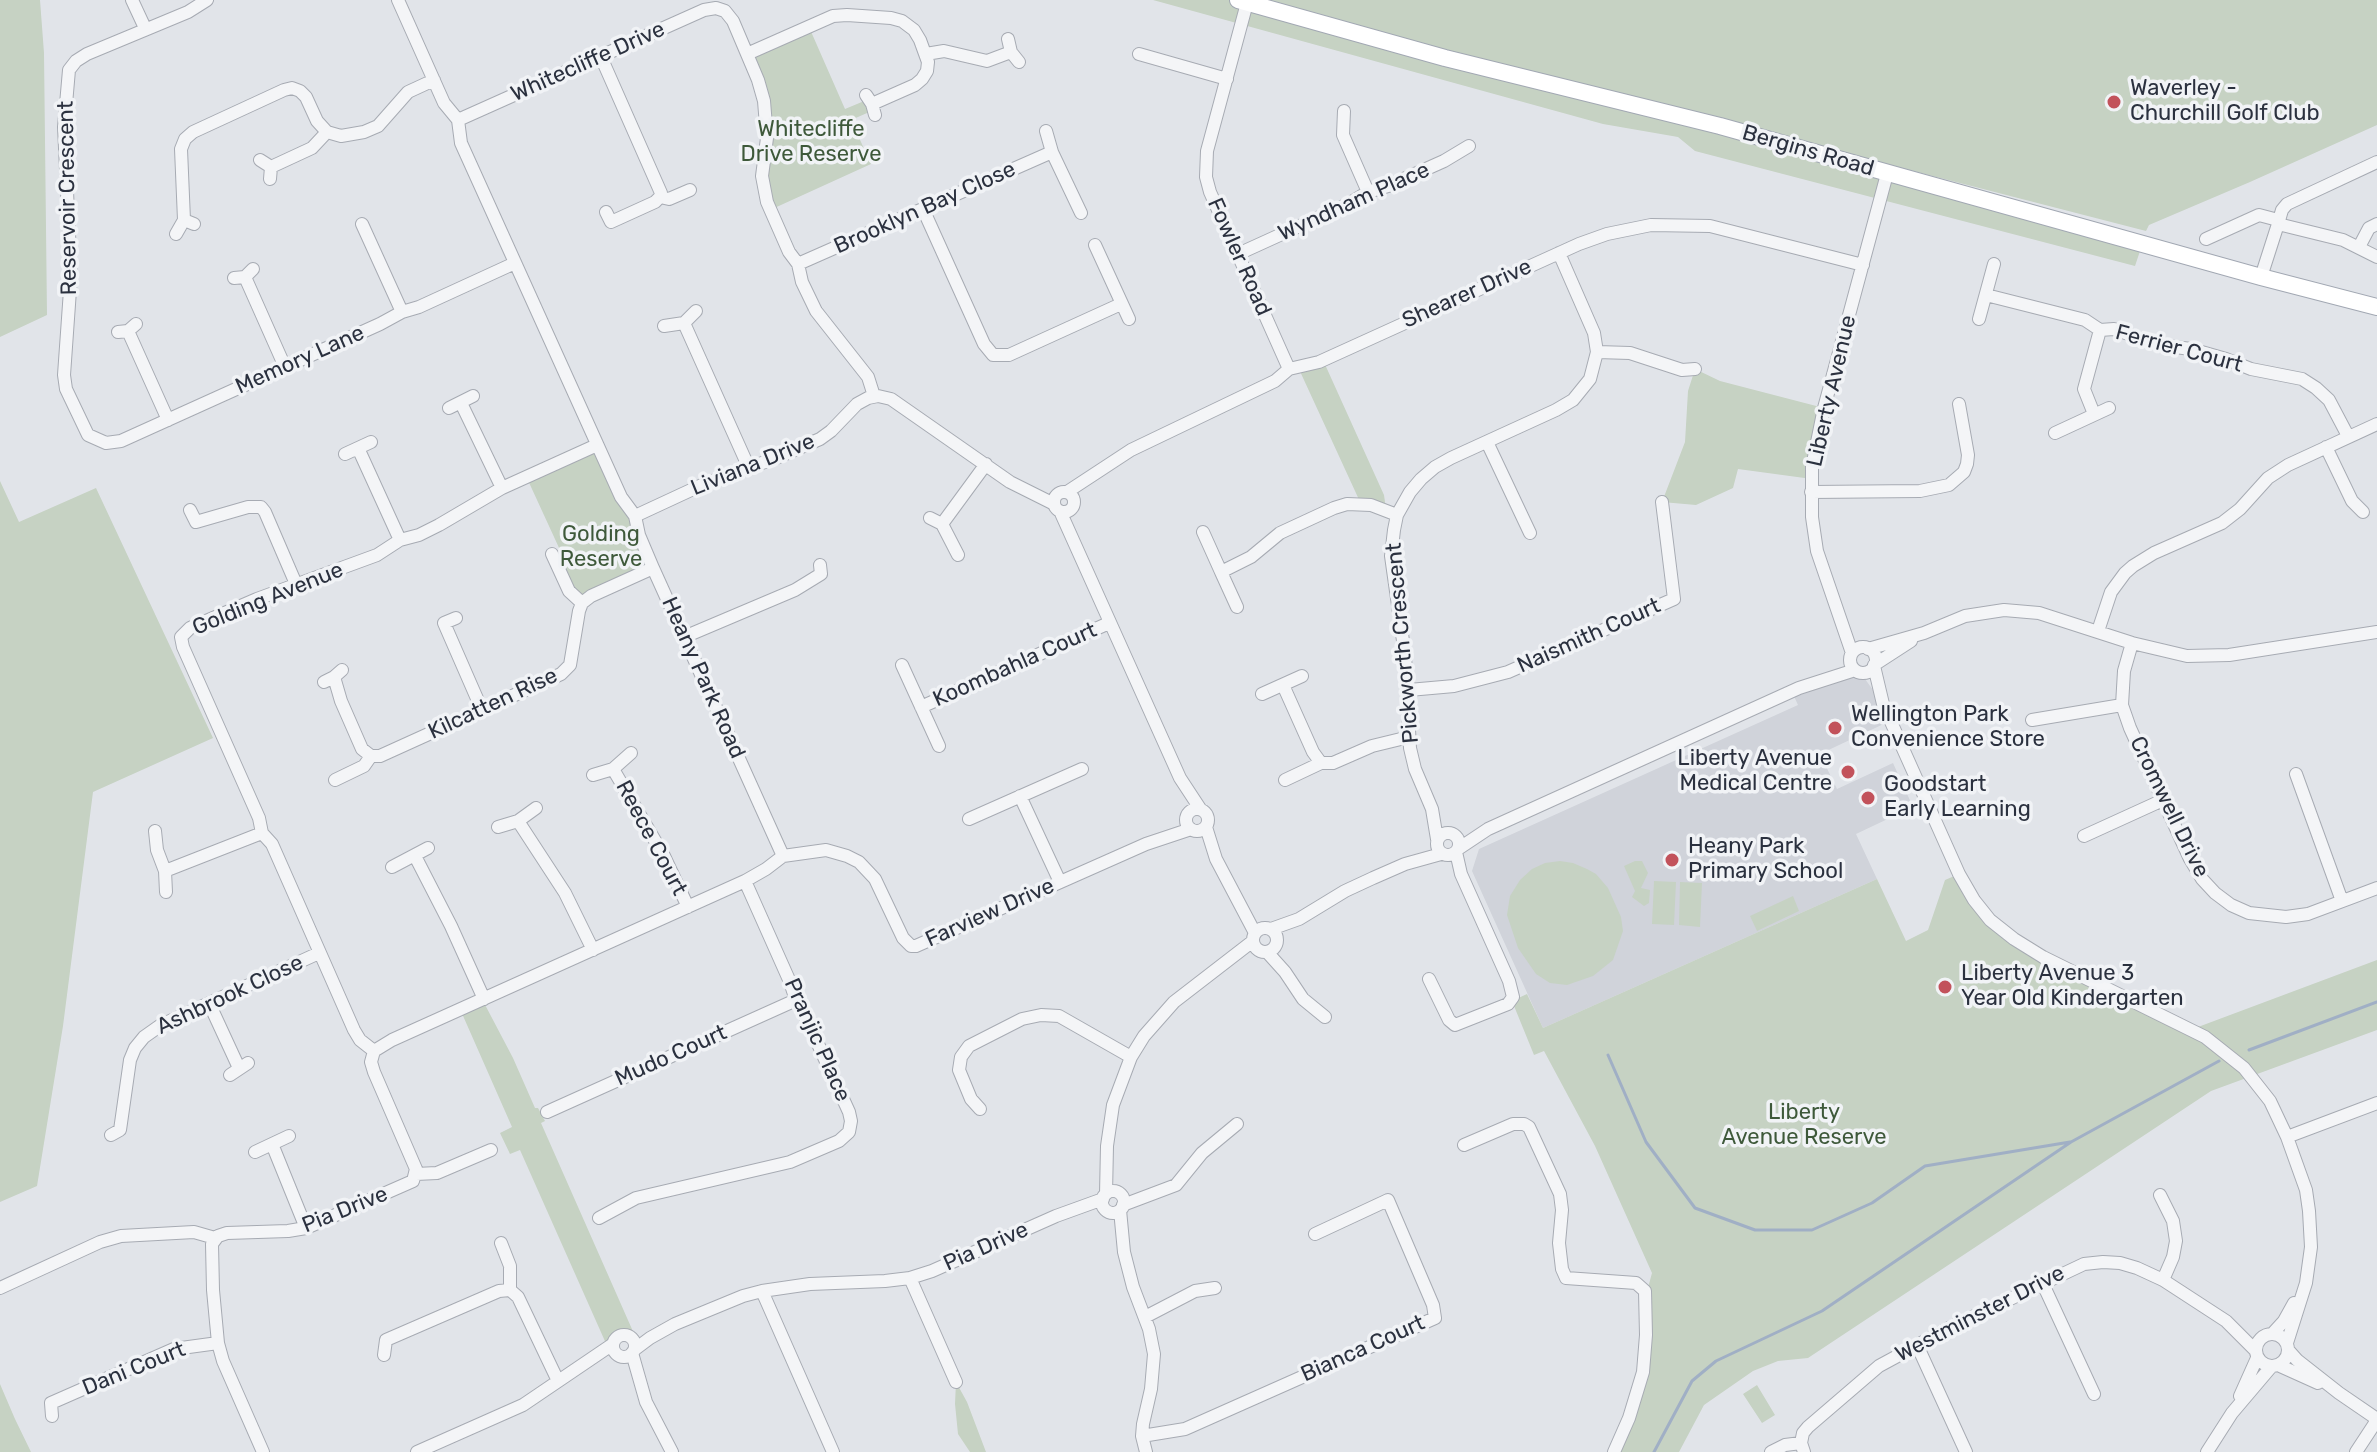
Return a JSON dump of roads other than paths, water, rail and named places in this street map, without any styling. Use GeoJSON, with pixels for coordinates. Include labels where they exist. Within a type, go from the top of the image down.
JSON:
{"type":"FeatureCollection","features":[{"type":"Feature","properties":{"kind":"main road","name":"Bergins Road"},"geometry":{"type":"LineString","coordinates":[[1243,1],[1445,58],[1720,126],[2377,307]]}},
{"type":"Feature","properties":{"kind":"street"},"geometry":{"type":"LineString","coordinates":[[132,0],[145,28]]}},
{"type":"Feature","properties":{"kind":"street","name":"Reservoir Crescent"},"geometry":{"type":"LineString","coordinates":[[85,431],[66,389],[64,375],[71,276],[64,127],[68,75],[80,57],[188,12],[207,0]]}},
{"type":"Feature","properties":{"kind":"street","name":"Heany Park Road"},"geometry":{"type":"LineString","coordinates":[[398,0],[447,108],[458,120],[461,143],[621,497],[635,516],[637,531],[653,568],[783,856]]}},
{"type":"Feature","properties":{"kind":"street","name":"Fowler Road"},"geometry":{"type":"LineString","coordinates":[[1243,1],[1205,170],[1210,192],[1289,369]]}},
{"type":"Feature","properties":{"kind":"street","name":"Whitecliffe Drive"},"geometry":{"type":"LineString","coordinates":[[458,120],[716,4],[731,17],[761,88],[767,138],[762,176],[764,194],[787,247],[798,264],[802,282],[816,311],[868,377],[874,396]]}},
{"type":"Feature","properties":{"kind":"street"},"geometry":{"type":"LineString","coordinates":[[747,54],[826,19],[847,15],[902,21],[917,34],[928,67],[922,79],[871,105]]}},
{"type":"Feature","properties":{"kind":"street"},"geometry":{"type":"LineString","coordinates":[[926,54],[944,51],[987,61],[1013,51]]}},
{"type":"Feature","properties":{"kind":"street"},"geometry":{"type":"LineString","coordinates":[[1139,54],[1227,79]]}},
{"type":"Feature","properties":{"kind":"street"},"geometry":{"type":"LineString","coordinates":[[601,57],[659,187],[660,197]]}},
{"type":"Feature","properties":{"kind":"street"},"geometry":{"type":"LineString","coordinates":[[176,234],[189,222],[181,149],[185,139],[193,132],[292,88],[306,97],[317,121],[327,132],[341,136],[369,131],[378,126],[408,92],[434,80]]}},
{"type":"Feature","properties":{"kind":"street"},"geometry":{"type":"LineString","coordinates":[[1344,111],[1343,135],[1368,192]]}},
{"type":"Feature","properties":{"kind":"street"},"geometry":{"type":"LineString","coordinates":[[1046,131],[1052,152],[1081,213]]}},
{"type":"Feature","properties":{"kind":"street"},"geometry":{"type":"LineString","coordinates":[[267,169],[312,148],[327,132]]}},
{"type":"Feature","properties":{"kind":"street","name":"Wyndham Place"},"geometry":{"type":"LineString","coordinates":[[1238,254],[1368,192],[1444,161],[1469,146]]}},
{"type":"Feature","properties":{"kind":"street","name":"Brooklyn Bay Close"},"geometry":{"type":"LineString","coordinates":[[798,264],[1052,152]]}},
{"type":"Feature","properties":{"kind":"street"},"geometry":{"type":"LineString","coordinates":[[2261,277],[2283,206],[2377,162]]}},
{"type":"Feature","properties":{"kind":"street","name":"Liberty Avenue"},"geometry":{"type":"LineString","coordinates":[[1887,174],[1817,436],[1811,492],[1817,551],[1858,658],[1883,704],[1959,874],[1990,920],[2036,952],[2217,1045],[2244,1068],[2276,1112],[2306,1190],[2311,1247],[2306,1283],[2288,1347]]}},
{"type":"Feature","properties":{"kind":"street"},"geometry":{"type":"LineString","coordinates":[[660,197],[669,199],[690,190]]}},
{"type":"Feature","properties":{"kind":"street"},"geometry":{"type":"LineString","coordinates":[[611,223],[652,204],[660,197]]}},
{"type":"Feature","properties":{"kind":"street"},"geometry":{"type":"LineString","coordinates":[[923,209],[984,344],[993,355],[1009,355],[1121,304]]}},
{"type":"Feature","properties":{"kind":"street"},"geometry":{"type":"LineString","coordinates":[[2206,239],[2259,215],[2343,240],[2377,257]]}},
{"type":"Feature","properties":{"kind":"street"},"geometry":{"type":"LineString","coordinates":[[361,222],[402,312]]}},
{"type":"Feature","properties":{"kind":"street","name":"Shearer Drive"},"geometry":{"type":"LineString","coordinates":[[1064,501],[1131,450],[1275,381],[1289,369],[1319,362],[1588,240],[1619,230],[1680,224],[1729,230],[1863,265]]}},
{"type":"Feature","properties":{"kind":"street"},"geometry":{"type":"LineString","coordinates":[[2359,247],[2369,228],[2377,224]]}},
{"type":"Feature","properties":{"kind":"street"},"geometry":{"type":"LineString","coordinates":[[1095,245],[1129,319]]}},
{"type":"Feature","properties":{"kind":"street"},"geometry":{"type":"LineString","coordinates":[[1559,253],[1594,333],[1597,352],[1630,353],[1682,370],[1695,369]]}},
{"type":"Feature","properties":{"kind":"street","name":"Memory Lane"},"geometry":{"type":"LineString","coordinates":[[85,431],[96,440],[116,442],[515,263]]}},
{"type":"Feature","properties":{"kind":"street"},"geometry":{"type":"LineString","coordinates":[[1979,319],[1994,264]]}},
{"type":"Feature","properties":{"kind":"street"},"geometry":{"type":"LineString","coordinates":[[244,275],[285,367]]}},
{"type":"Feature","properties":{"kind":"street","name":"Ferrier Court"},"geometry":{"type":"LineString","coordinates":[[1986,295],[2085,320],[2100,330],[2114,329],[2159,345],[2191,349],[2251,369],[2302,379],[2329,400],[2348,436]]}},
{"type":"Feature","properties":{"kind":"street"},"geometry":{"type":"LineString","coordinates":[[664,326],[684,323],[696,311]]}},
{"type":"Feature","properties":{"kind":"street"},"geometry":{"type":"LineString","coordinates":[[684,323],[749,468]]}},
{"type":"Feature","properties":{"kind":"street"},"geometry":{"type":"LineString","coordinates":[[127,329],[168,420]]}},
{"type":"Feature","properties":{"kind":"street"},"geometry":{"type":"LineString","coordinates":[[2094,414],[2084,389],[2100,330]]}},
{"type":"Feature","properties":{"kind":"street","name":"Pickworth Crescent"},"geometry":{"type":"LineString","coordinates":[[1429,979],[1447,1017],[1455,1025],[1508,1004],[1513,997],[1509,981],[1415,769],[1409,737],[1409,690],[1400,610],[1391,556],[1397,515],[1421,479],[1451,458],[1573,400],[1590,379],[1597,352]]}},
{"type":"Feature","properties":{"kind":"street"},"geometry":{"type":"LineString","coordinates":[[473,396],[455,405],[502,488]]}},
{"type":"Feature","properties":{"kind":"street"},"geometry":{"type":"LineString","coordinates":[[874,396],[891,399],[1024,490],[1064,501],[1074,541],[1180,778],[1195,821],[1285,972],[1303,999],[1325,1017]]}},
{"type":"Feature","properties":{"kind":"street","name":"Liviana Drive"},"geometry":{"type":"LineString","coordinates":[[635,516],[704,484],[820,439],[857,404],[874,396]]}},
{"type":"Feature","properties":{"kind":"street"},"geometry":{"type":"LineString","coordinates":[[1811,492],[1920,491],[1949,485],[1964,472],[1967,464],[1959,404]]}},
{"type":"Feature","properties":{"kind":"street"},"geometry":{"type":"LineString","coordinates":[[2055,433],[2109,408]]}},
{"type":"Feature","properties":{"kind":"street"},"geometry":{"type":"LineString","coordinates":[[2098,631],[2111,592],[2133,566],[2154,553],[2222,523],[2276,472],[2377,424]]}},
{"type":"Feature","properties":{"kind":"street"},"geometry":{"type":"LineString","coordinates":[[345,454],[371,442]]}},
{"type":"Feature","properties":{"kind":"street"},"geometry":{"type":"LineString","coordinates":[[1487,442],[1530,533]]}},
{"type":"Feature","properties":{"kind":"street","name":"Golding Avenue"},"geometry":{"type":"LineString","coordinates":[[374,1051],[357,1035],[272,844],[262,833],[259,818],[181,637],[190,628],[219,615],[377,555],[400,540],[429,530],[502,488],[597,445]]}},
{"type":"Feature","properties":{"kind":"street"},"geometry":{"type":"LineString","coordinates":[[2326,447],[2352,501],[2363,512]]}},
{"type":"Feature","properties":{"kind":"street"},"geometry":{"type":"LineString","coordinates":[[358,448],[400,540]]}},
{"type":"Feature","properties":{"kind":"street"},"geometry":{"type":"LineString","coordinates":[[942,524],[986,464]]}},
{"type":"Feature","properties":{"kind":"street","name":"Naismith Court"},"geometry":{"type":"LineString","coordinates":[[1409,690],[1454,686],[1508,672],[1674,599],[1662,502]]}},
{"type":"Feature","properties":{"kind":"street"},"geometry":{"type":"LineString","coordinates":[[1221,572],[1251,557],[1280,533],[1341,506],[1371,505],[1397,515]]}},
{"type":"Feature","properties":{"kind":"street"},"geometry":{"type":"LineString","coordinates":[[202,535],[193,516],[261,507],[296,584]]}},
{"type":"Feature","properties":{"kind":"street"},"geometry":{"type":"LineString","coordinates":[[930,518],[942,524],[958,555]]}},
{"type":"Feature","properties":{"kind":"street"},"geometry":{"type":"LineString","coordinates":[[1203,532],[1237,607]]}},
{"type":"Feature","properties":{"kind":"street"},"geometry":{"type":"LineString","coordinates":[[552,554],[569,591],[582,603],[653,568]]}},
{"type":"Feature","properties":{"kind":"street"},"geometry":{"type":"LineString","coordinates":[[684,637],[788,594],[822,574]]}},
{"type":"Feature","properties":{"kind":"street","name":"Kilcatten Rise"},"geometry":{"type":"LineString","coordinates":[[335,780],[361,768],[371,756],[380,756],[557,676],[568,668],[582,603]]}},
{"type":"Feature","properties":{"kind":"street"},"geometry":{"type":"LineString","coordinates":[[1146,1452],[1142,1436],[1154,1366],[1152,1343],[1133,1287],[1113,1202],[1107,1163],[1113,1105],[1131,1057],[1155,1020],[1221,968],[1345,891],[1808,685],[1858,658],[1965,616],[2004,610],[2039,613],[2164,652],[2207,657],[2377,632]]}},
{"type":"Feature","properties":{"kind":"street"},"geometry":{"type":"LineString","coordinates":[[445,623],[482,710]]}},
{"type":"Feature","properties":{"kind":"street","name":"Koombahla Court"},"geometry":{"type":"LineString","coordinates":[[921,707],[1109,623]]}},
{"type":"Feature","properties":{"kind":"street"},"geometry":{"type":"LineString","coordinates":[[1858,658],[1869,671],[1924,633]]}},
{"type":"Feature","properties":{"kind":"street","name":"Cromwell Drive"},"geometry":{"type":"LineString","coordinates":[[2132,643],[2124,671],[2122,705],[2197,871],[2215,893],[2231,905],[2259,915],[2286,917],[2308,914],[2377,888]]}},
{"type":"Feature","properties":{"kind":"street","name":"Liberty Avenue"},"geometry":{"type":"LineString","coordinates":[[1858,658],[1874,654],[1883,704]]}},
{"type":"Feature","properties":{"kind":"street","name":"Koombahla Court"},"geometry":{"type":"LineString","coordinates":[[902,665],[939,746]]}},
{"type":"Feature","properties":{"kind":"street"},"geometry":{"type":"LineString","coordinates":[[333,676],[362,749],[371,756]]}},
{"type":"Feature","properties":{"kind":"street"},"geometry":{"type":"LineString","coordinates":[[1262,694],[1302,676]]}},
{"type":"Feature","properties":{"kind":"street"},"geometry":{"type":"LineString","coordinates":[[1283,685],[1321,763]]}},
{"type":"Feature","properties":{"kind":"street"},"geometry":{"type":"LineString","coordinates":[[2032,720],[2122,705]]}},
{"type":"Feature","properties":{"kind":"street"},"geometry":{"type":"LineString","coordinates":[[1285,780],[1321,763],[1333,763],[1372,746],[1409,737]]}},
{"type":"Feature","properties":{"kind":"street","name":"Reece Court"},"geometry":{"type":"LineString","coordinates":[[593,775],[613,769],[631,753]]}},
{"type":"Feature","properties":{"kind":"street","name":"Reece Court"},"geometry":{"type":"LineString","coordinates":[[613,769],[664,856],[688,907]]}},
{"type":"Feature","properties":{"kind":"street"},"geometry":{"type":"LineString","coordinates":[[969,819],[1082,769]]}},
{"type":"Feature","properties":{"kind":"street"},"geometry":{"type":"LineString","coordinates":[[2296,774],[2342,901]]}},
{"type":"Feature","properties":{"kind":"street"},"geometry":{"type":"LineString","coordinates":[[1020,796],[1060,882]]}},
{"type":"Feature","properties":{"kind":"street"},"geometry":{"type":"LineString","coordinates":[[2084,836],[2163,800]]}},
{"type":"Feature","properties":{"kind":"street"},"geometry":{"type":"LineString","coordinates":[[498,827],[518,821],[536,808]]}},
{"type":"Feature","properties":{"kind":"street"},"geometry":{"type":"LineString","coordinates":[[518,821],[573,906],[593,950]]}},
{"type":"Feature","properties":{"kind":"street","name":"Farview Drive"},"geometry":{"type":"LineString","coordinates":[[783,856],[826,850],[859,862],[875,879],[903,938],[913,946],[924,944],[1195,821]]}},
{"type":"Feature","properties":{"kind":"street"},"geometry":{"type":"LineString","coordinates":[[155,831],[157,850],[165,871],[166,892]]}},
{"type":"Feature","properties":{"kind":"street"},"geometry":{"type":"LineString","coordinates":[[165,871],[262,833]]}},
{"type":"Feature","properties":{"kind":"street"},"geometry":{"type":"LineString","coordinates":[[392,867],[428,848]]}},
{"type":"Feature","properties":{"kind":"street"},"geometry":{"type":"LineString","coordinates":[[415,856],[484,999]]}},
{"type":"Feature","properties":{"kind":"street"},"geometry":{"type":"LineString","coordinates":[[491,1150],[437,1173],[416,1174],[415,1163],[372,1066],[374,1051],[392,1040],[745,881],[783,856]]}},
{"type":"Feature","properties":{"kind":"street","name":"Pranjic Place"},"geometry":{"type":"LineString","coordinates":[[599,1218],[636,1198],[790,1162],[847,1136],[851,1124],[849,1112],[745,881]]}},
{"type":"Feature","properties":{"kind":"street","name":"Ashbrook Close"},"geometry":{"type":"LineString","coordinates":[[121,1132],[128,1067],[139,1042],[155,1028],[319,953]]}},
{"type":"Feature","properties":{"kind":"street","name":"Mudo Court"},"geometry":{"type":"LineString","coordinates":[[547,1112],[565,1096],[796,1000]]}},
{"type":"Feature","properties":{"kind":"street"},"geometry":{"type":"LineString","coordinates":[[209,1003],[239,1069]]}},
{"type":"Feature","properties":{"kind":"street"},"geometry":{"type":"LineString","coordinates":[[980,1109],[971,1099],[959,1070],[961,1057],[969,1046],[1022,1019],[1041,1015],[1059,1016],[1131,1057]]}},
{"type":"Feature","properties":{"kind":"street"},"geometry":{"type":"LineString","coordinates":[[2287,1137],[2377,1103]]}},
{"type":"Feature","properties":{"kind":"street"},"geometry":{"type":"LineString","coordinates":[[1464,1145],[1519,1123],[1529,1127],[1560,1194],[1559,1243],[1566,1278],[1636,1283],[1645,1291],[1643,1372],[1632,1411],[1614,1452]]}},
{"type":"Feature","properties":{"kind":"street","name":"Pia Drive"},"geometry":{"type":"LineString","coordinates":[[417,1452],[513,1410],[574,1371],[725,1302],[762,1291],[810,1284],[910,1278],[1064,1213],[1165,1191],[1176,1185],[1202,1153],[1237,1124]]}},
{"type":"Feature","properties":{"kind":"street"},"geometry":{"type":"LineString","coordinates":[[255,1152],[289,1136]]}},
{"type":"Feature","properties":{"kind":"street"},"geometry":{"type":"LineString","coordinates":[[272,1144],[306,1228]]}},
{"type":"Feature","properties":{"kind":"street","name":"Pia Drive"},"geometry":{"type":"LineString","coordinates":[[0,1291],[100,1242],[121,1236],[194,1232],[215,1238],[227,1233],[306,1228],[407,1185],[416,1174]]}},
{"type":"Feature","properties":{"kind":"street"},"geometry":{"type":"LineString","coordinates":[[2160,1195],[2173,1221],[2176,1241],[2163,1280]]}},
{"type":"Feature","properties":{"kind":"street","name":"Bianca Court"},"geometry":{"type":"LineString","coordinates":[[1142,1436],[1185,1429],[1435,1318],[1433,1305],[1388,1200],[1315,1234]]}},
{"type":"Feature","properties":{"kind":"street"},"geometry":{"type":"LineString","coordinates":[[616,1207],[625,1220]]}},
{"type":"Feature","properties":{"kind":"street"},"geometry":{"type":"LineString","coordinates":[[215,1238],[211,1252],[218,1343],[227,1372],[263,1452]]}},
{"type":"Feature","properties":{"kind":"street"},"geometry":{"type":"LineString","coordinates":[[501,1243],[510,1266],[510,1290]]}},
{"type":"Feature","properties":{"kind":"street","name":"Westminster Drive"},"geometry":{"type":"LineString","coordinates":[[1771,1452],[1785,1445],[1802,1447],[1803,1433],[1808,1427],[1879,1366],[2074,1268],[2103,1262],[2129,1265],[2163,1280],[2226,1321],[2268,1335]]}},
{"type":"Feature","properties":{"kind":"street"},"geometry":{"type":"LineString","coordinates":[[910,1278],[956,1382]]}},
{"type":"Feature","properties":{"kind":"street"},"geometry":{"type":"LineString","coordinates":[[2042,1282],[2094,1394]]}},
{"type":"Feature","properties":{"kind":"street","name":"Liberty Avenue"},"geometry":{"type":"LineString","coordinates":[[2268,1335],[2284,1321],[2306,1283]]}},
{"type":"Feature","properties":{"kind":"street"},"geometry":{"type":"LineString","coordinates":[[1145,1317],[1195,1291],[1215,1288]]}},
{"type":"Feature","properties":{"kind":"street"},"geometry":{"type":"LineString","coordinates":[[384,1355],[383,1335],[499,1291],[510,1290],[518,1297],[558,1381]]}},
{"type":"Feature","properties":{"kind":"street"},"geometry":{"type":"LineString","coordinates":[[762,1291],[833,1452]]}},
{"type":"Feature","properties":{"kind":"street","name":"Westminster Drive"},"geometry":{"type":"LineString","coordinates":[[2226,1321],[2256,1354]]}},
{"type":"Feature","properties":{"kind":"street"},"geometry":{"type":"LineString","coordinates":[[2232,1413],[2256,1354],[2268,1335],[2281,1337],[2339,1393],[2377,1419],[2356,1452]]}},
{"type":"Feature","properties":{"kind":"street","name":"Dani Court"},"geometry":{"type":"LineString","coordinates":[[49,1404],[178,1347],[218,1343]]}},
{"type":"Feature","properties":{"kind":"street"},"geometry":{"type":"LineString","coordinates":[[1917,1345],[1966,1452]]}},
{"type":"Feature","properties":{"kind":"street"},"geometry":{"type":"LineString","coordinates":[[2207,1452],[2232,1413],[2286,1358],[2288,1347]]}},
{"type":"Feature","properties":{"kind":"street"},"geometry":{"type":"LineString","coordinates":[[624,1349],[672,1452]]}},
{"type":"Feature","properties":{"kind":"street"},"geometry":{"type":"LineString","coordinates":[[2256,1354],[2275,1366],[2339,1393]]}},
{"type":"Feature","properties":{"kind":"waterway"},"geometry":{"type":"LineString","coordinates":[[2249,1050],[2377,1002]]}},
{"type":"Feature","properties":{"kind":"waterway"},"geometry":{"type":"LineString","coordinates":[[1608,1055],[1646,1142],[1695,1208],[1755,1230],[1812,1230],[1872,1203],[1925,1166],[2070,1142]]}},
{"type":"Feature","properties":{"kind":"waterway"},"geometry":{"type":"LineString","coordinates":[[1654,1452],[1692,1381],[1716,1361],[1822,1311],[2071,1142],[2219,1061]]}},
{"type":"Feature","properties":{"kind":"place","name":"Waverley - Churchill Golf Club"},"geometry":{"type":"Point","coordinates":[2114,102]}},
{"type":"Feature","properties":{"kind":"place","name":"Wellington Park Convenience Store"},"geometry":{"type":"Point","coordinates":[1835,728]}},
{"type":"Feature","properties":{"kind":"place","name":"Liberty Avenue Medical Centre"},"geometry":{"type":"Point","coordinates":[1848,772]}},
{"type":"Feature","properties":{"kind":"place","name":"Goodstart Early Learning"},"geometry":{"type":"Point","coordinates":[1868,798]}},
{"type":"Feature","properties":{"kind":"place","name":"Heany Park Primary School"},"geometry":{"type":"Point","coordinates":[1672,860]}},
{"type":"Feature","properties":{"kind":"place","name":"Liberty Avenue 3 Year Old Kindergarten"},"geometry":{"type":"Point","coordinates":[1945,987]}},
{"type":"Feature","properties":{"kind":"park label","name":"Whitecliffe Drive Reserve"},"geometry":{"type":"Point","coordinates":[811,142]}},
{"type":"Feature","properties":{"kind":"park label","name":"Golding Reserve"},"geometry":{"type":"Point","coordinates":[601,548]}},
{"type":"Feature","properties":{"kind":"park label","name":"Liberty Avenue Reserve"},"geometry":{"type":"Point","coordinates":[1804,1126]}}]}
